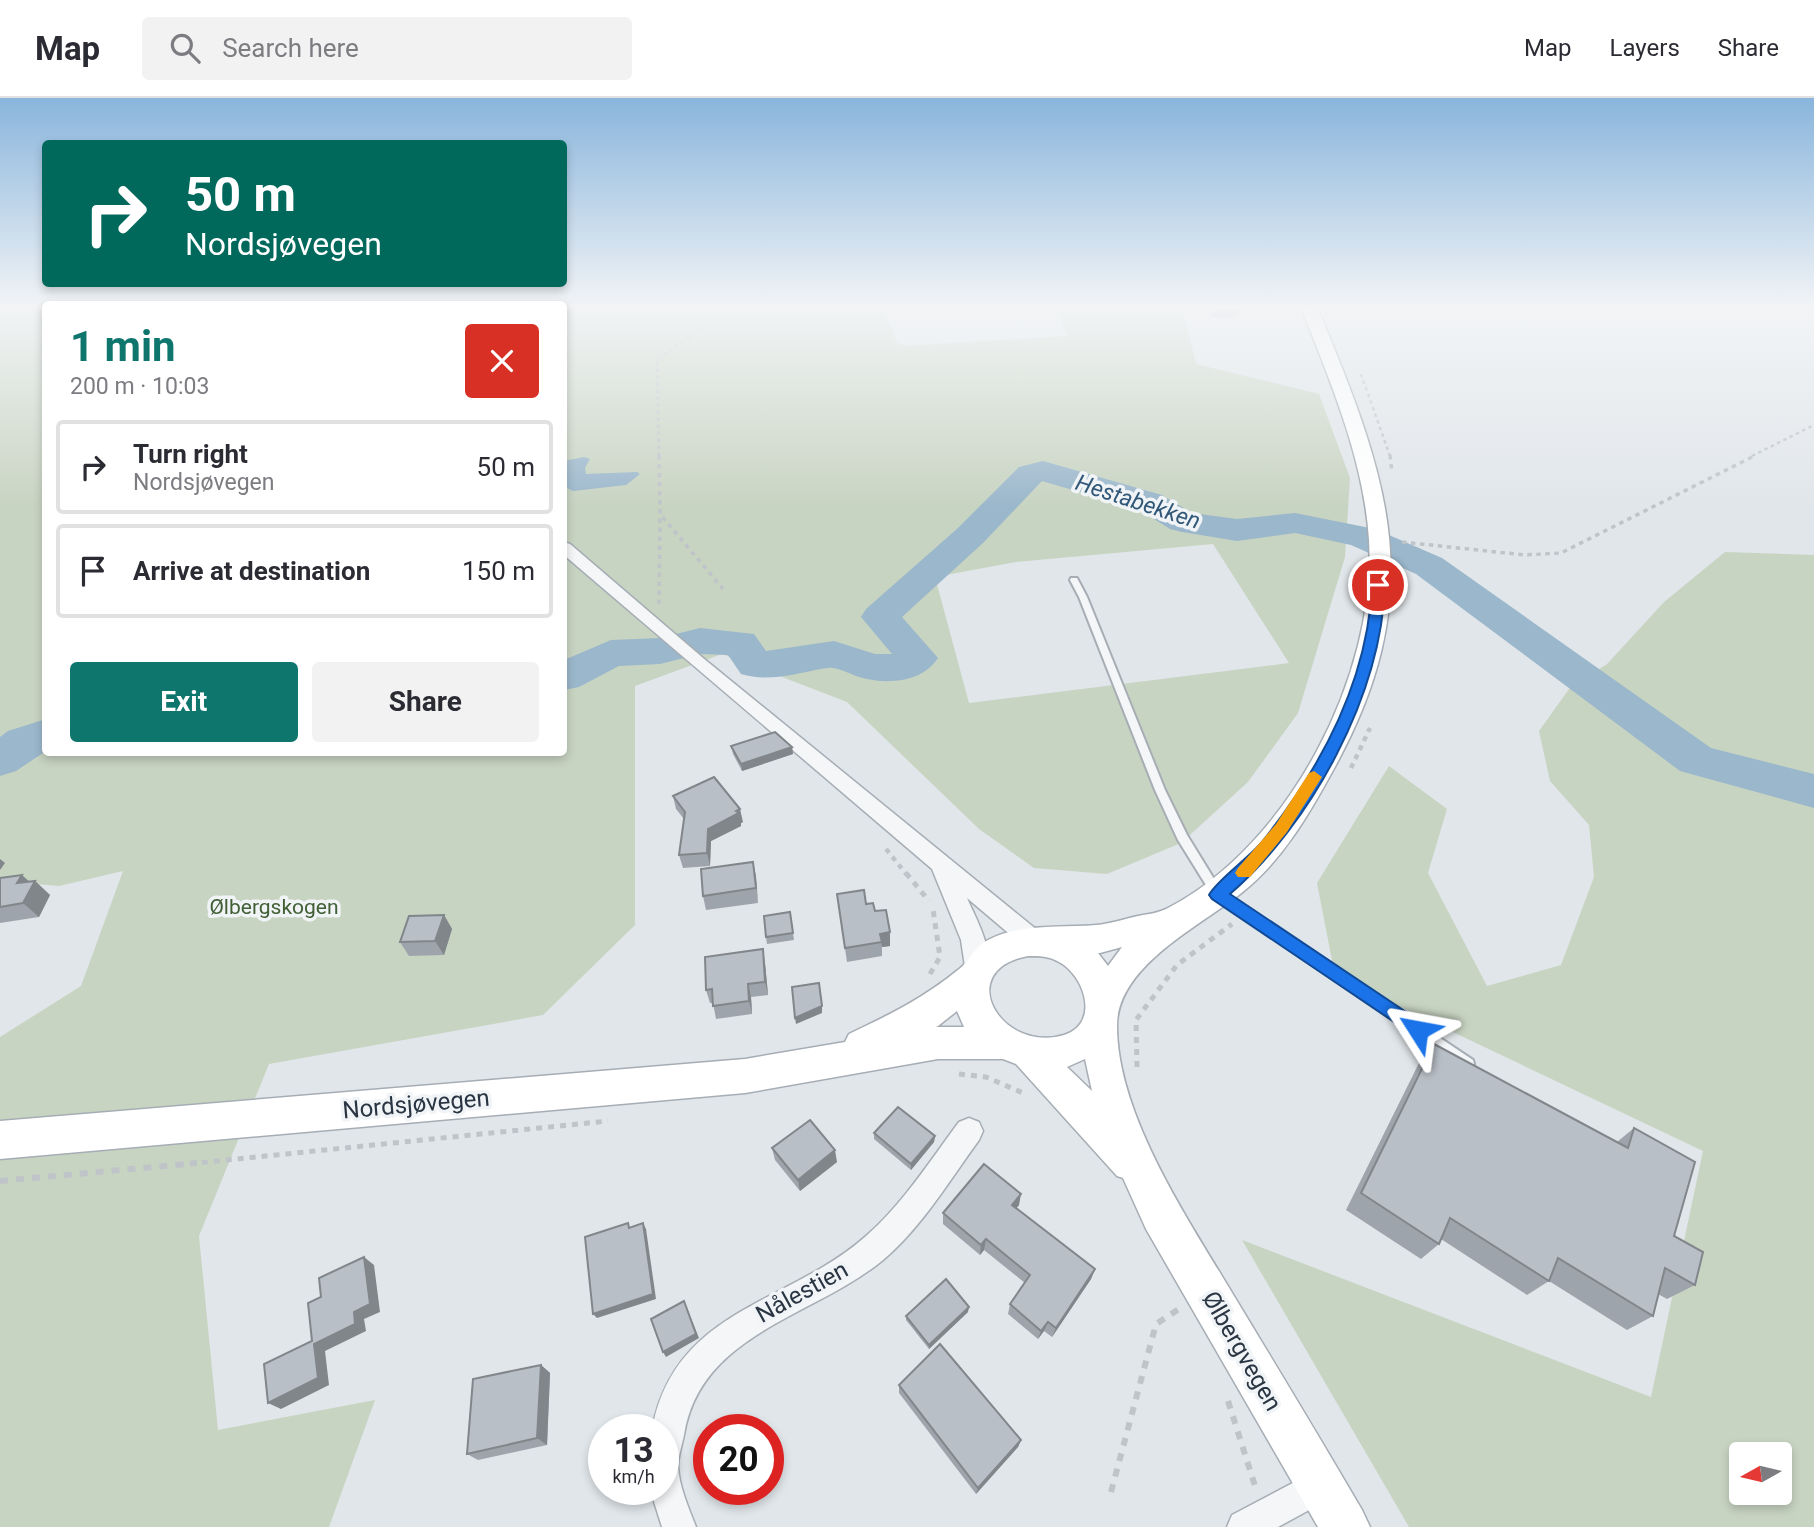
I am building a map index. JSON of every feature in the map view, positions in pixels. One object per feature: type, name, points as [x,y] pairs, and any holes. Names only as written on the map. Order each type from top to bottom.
[{"type":"main road","points":[[1174,921],[1100,939],[1037,941],[1010,945],[990,956],[976,975],[972,1001],[982,1024],[1016,1049],[1058,1054],[1083,1044],[1102,1014],[1119,972],[1174,921],[1218,895],[1253,864],[1282,828],[1340,737],[1367,657],[1377,608],[1380,541],[1362,450],[1334,374]]},
{"type":"main road","points":[[1037,941],[1063,948],[1084,961],[1098,981],[1102,1014]]},
{"type":"main road","name":"Nordsjøvegen","points":[[830,1060],[926,1015],[976,975]]},
{"type":"main road","name":"Ølbergvegen","points":[[1102,1014],[1109,1084],[1140,1173]]},
{"type":"main road","name":"Nordsjøvegen","points":[[0,1140],[745,1076],[938,1043],[1016,1049]]},
{"type":"main road","name":"Ølbergvegen","points":[[1016,1049],[1075,1098],[1140,1173],[1345,1527]]},
{"type":"street","points":[[567,550],[656,627],[938,859],[1010,925],[1037,941]]},
{"type":"street","points":[[938,859],[973,940],[976,975]]},
{"type":"street","name":"Nålestien","points":[[671,1414],[699,1360],[728,1333],[842,1271],[876,1247],[969,1131]]},
{"type":"street","points":[[1256,1521],[1321,1485]]},
{"type":"street","points":[[669,1505],[680,1527]]},
{"type":"lane","points":[[1074,580],[1160,790],[1182,837],[1218,895],[1482,1073]]},
{"type":"path","points":[[656,627],[659,611],[660,514],[657,374]]},
{"type":"path","points":[[1360,374],[1390,452],[1393,478]]},
{"type":"path","points":[[1400,542],[1525,555],[1561,553],[1814,425]]},
{"type":"path","points":[[660,514],[723,589]]},
{"type":"path","points":[[1398,529],[1400,556]]},
{"type":"path","points":[[1345,776],[1366,743],[1373,717]]},
{"type":"path","points":[[883,845],[932,905],[940,957],[926,981]]},
{"type":"path","points":[[1137,1076],[1136,1020],[1177,965],[1245,914]]},
{"type":"path","points":[[949,1073],[986,1077],[1023,1093],[1032,1101]]},
{"type":"path","points":[[0,1181],[333,1151],[624,1119]]},
{"type":"path","points":[[1173,1297],[1186,1320]]},
{"type":"path","points":[[1111,1492],[1156,1324],[1180,1308]]},
{"type":"path","points":[[1225,1390],[1253,1484],[1256,1521]]},
{"type":"green space","name":"Ølbergskogen","points":[[0,374],[42,374],[42,756],[567,756],[567,374],[1236,374],[1319,394],[1350,478],[1345,557],[1298,713],[1248,782],[1181,843],[1107,874],[1034,868],[979,829],[847,702],[722,654],[635,686],[635,925],[543,1015],[269,1064],[199,1236],[218,1430],[375,1400],[329,1527],[0,1527],[0,1037],[81,986],[123,871],[59,886],[0,881]],"holes":[[[1213,544],[1289,663],[969,703],[935,577],[1016,562]]]},
{"type":"green space","points":[[1725,552],[1814,555],[1814,1527],[1409,1527],[1242,1240],[1651,1397],[1703,1151],[1335,976],[1317,883],[1389,766],[1447,809],[1428,873],[1487,986],[1561,965],[1594,877],[1589,825],[1550,781],[1539,731],[1569,689],[1607,664],[1664,602]]},
{"type":"water","points":[[584,457],[590,459],[585,468],[586,474],[640,474],[626,485],[573,491],[567,488],[567,460]]},
{"type":"building","points":[[775,732],[792,747],[741,764],[731,746]]},
{"type":"building","points":[[714,777],[740,809],[736,811],[739,813],[708,829],[707,853],[679,855],[685,812],[673,796]]},
{"type":"building","points":[[753,862],[756,888],[703,896],[701,869]]},
{"type":"building","points":[[22,875],[17,883],[35,881],[23,903],[0,907],[0,878]]},
{"type":"building","points":[[864,890],[866,904],[873,903],[875,911],[886,910],[890,932],[880,934],[882,942],[845,948],[837,894]]},
{"type":"building","points":[[790,912],[793,933],[766,937],[764,916]]},
{"type":"building","points":[[444,915],[435,941],[400,942],[409,916]]},
{"type":"building","points":[[763,949],[765,982],[748,984],[749,1001],[713,1006],[712,989],[706,990],[705,957]]},
{"type":"building","points":[[819,983],[822,1006],[795,1018],[792,987]]},
{"type":"building","points":[[1434,1044],[1628,1148],[1634,1128],[1695,1162],[1674,1236],[1703,1252],[1695,1285],[1665,1268],[1653,1316],[1558,1258],[1549,1281],[1450,1218],[1439,1244],[1361,1193]]},
{"type":"building","points":[[898,1107],[935,1136],[911,1164],[874,1133]]},
{"type":"building","points":[[810,1120],[835,1150],[798,1180],[772,1148]]},
{"type":"building","points":[[984,1164],[1021,1194],[1012,1205],[1095,1269],[1056,1328],[1048,1322],[1041,1331],[1010,1304],[1030,1275],[986,1239],[981,1245],[943,1213]]},
{"type":"building","points":[[628,1223],[629,1228],[643,1223],[653,1294],[593,1314],[585,1237]]},
{"type":"building","points":[[364,1257],[370,1304],[354,1312],[355,1324],[314,1344],[318,1378],[268,1403],[264,1364],[312,1341],[308,1303],[321,1297],[319,1278]]},
{"type":"building","points":[[946,1279],[969,1307],[929,1345],[906,1316]]},
{"type":"building","points":[[684,1301],[696,1334],[663,1352],[651,1319]]},
{"type":"building","points":[[940,1344],[1021,1440],[978,1488],[899,1385]]},
{"type":"building","points":[[541,1365],[537,1438],[467,1454],[473,1379]]},
{"type":"waterway","name":"Hestabekken","points":[[567,675],[611,653],[660,651],[700,641],[740,643],[755,665],[780,664],[834,654],[872,667],[902,667],[918,658],[880,617],[970,536],[1031,474],[1043,471],[1150,502],[1182,522],[1237,530],[1295,523],[1362,537],[1429,566],[1696,760],[1814,791]]},
{"type":"waterway","name":"Hestabekken","points":[[0,760],[24,742],[42,735]]},
{"type":"slow traffic","points":[[1244,873],[1282,828],[1314,777]]},
{"type":"route","points":[[1378,585],[1377,608],[1367,657],[1340,737],[1282,828],[1253,864],[1218,895],[1418,1030]]}]
